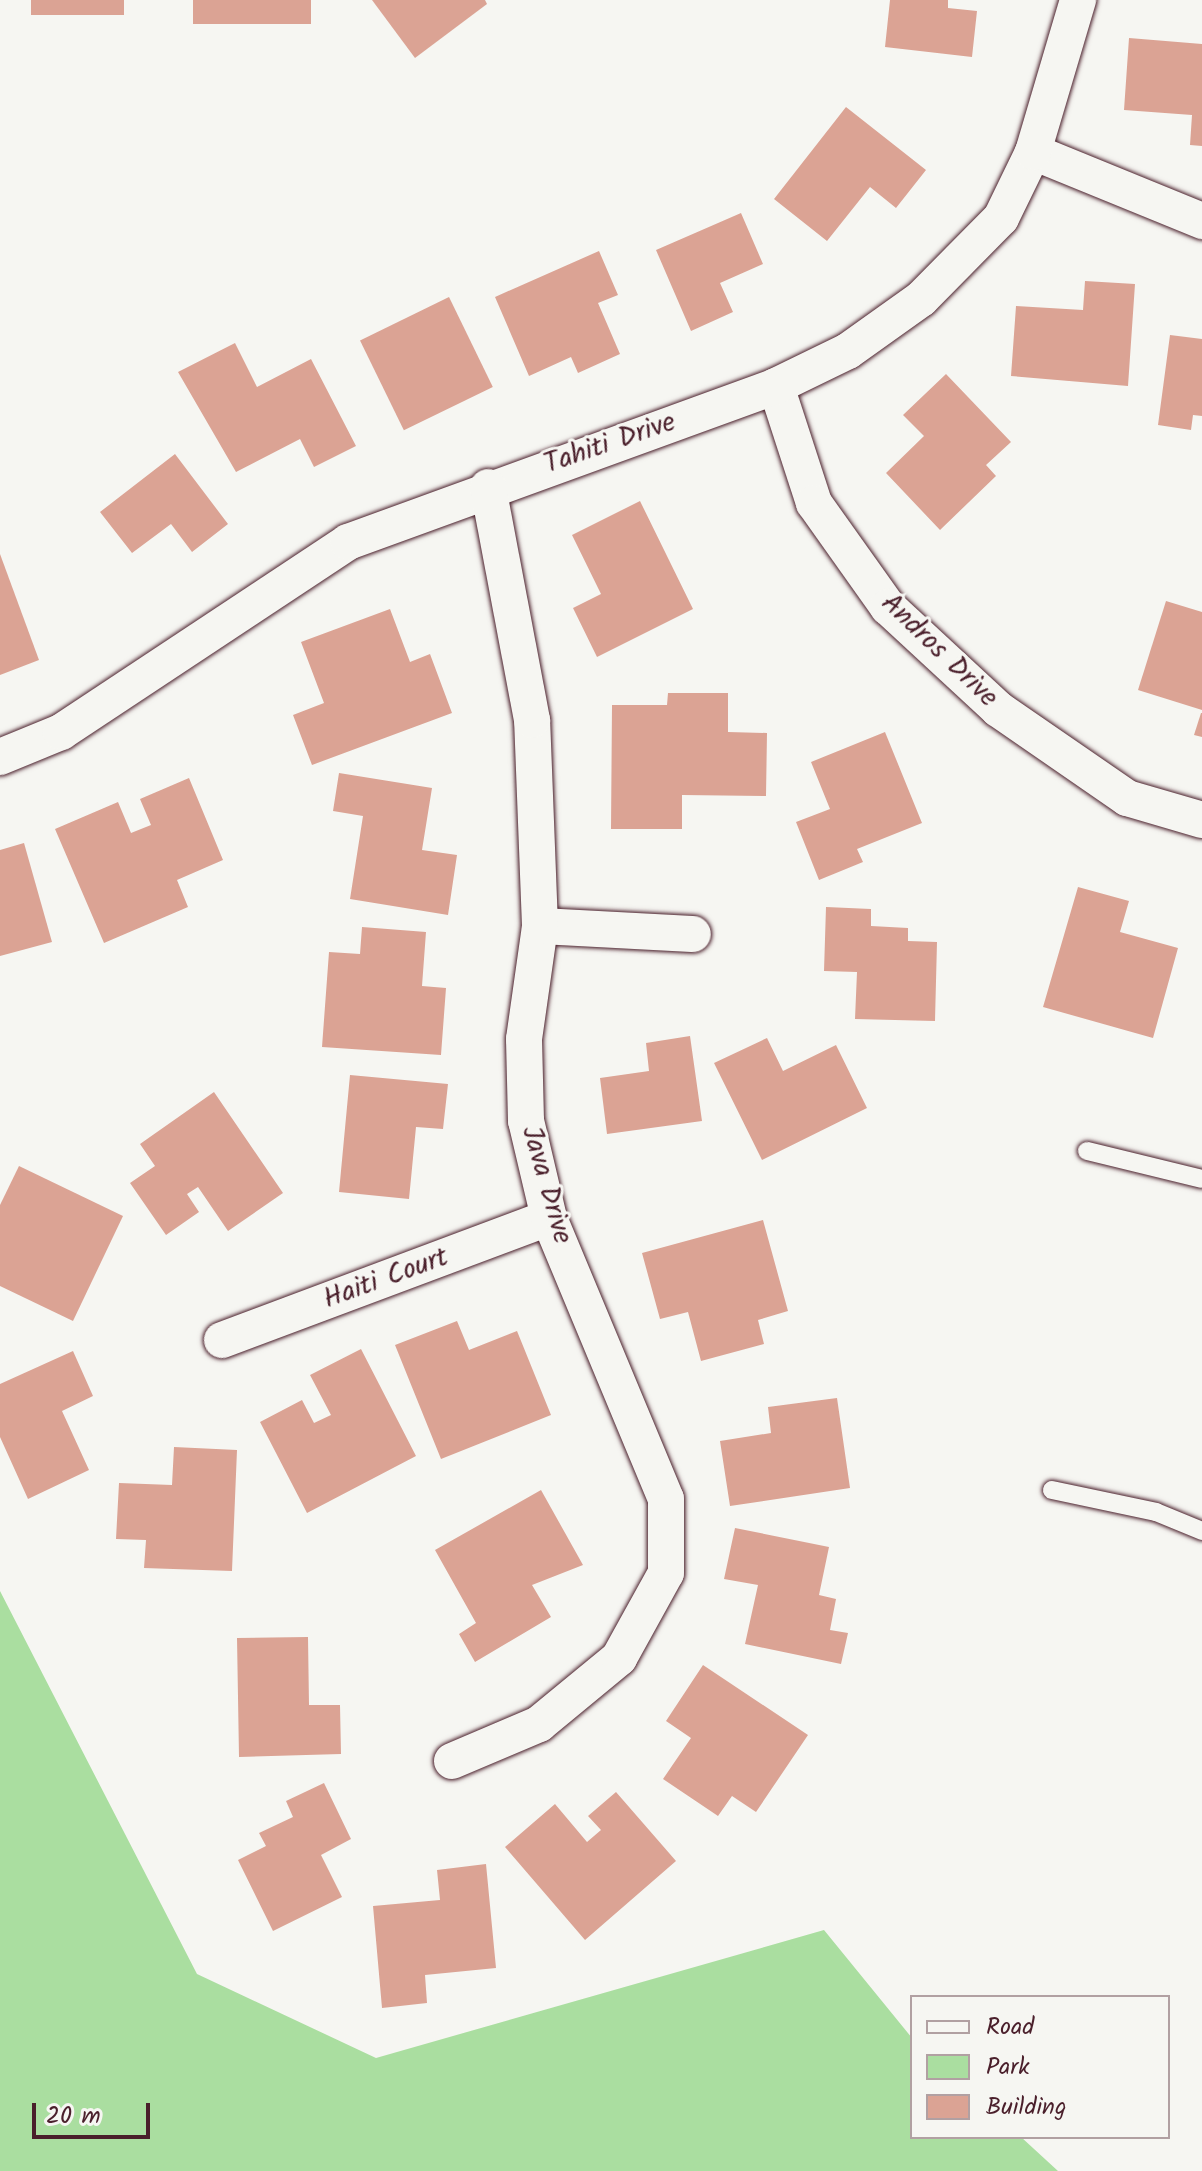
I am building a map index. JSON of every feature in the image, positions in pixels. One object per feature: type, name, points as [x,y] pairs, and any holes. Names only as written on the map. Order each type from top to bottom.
[{"type":"street","name":"Tahiti Drive","points":[[0,757],[61,732],[348,542],[488,487],[776,386],[848,351],[921,299],[1001,218],[1033,152],[1078,0]]},
{"type":"street","points":[[1033,152],[1202,221]]},
{"type":"street","name":"Andros Drive","points":[[776,386],[814,503],[888,607],[998,709],[1127,798],[1202,820]]},
{"type":"street","name":"Java Drive","points":[[452,1761],[539,1724],[619,1658],[666,1573],[666,1499],[549,1218],[526,1121],[524,1039],[540,926],[532,720],[488,487]]},
{"type":"street","points":[[540,926],[693,934]]},
{"type":"street","name":"Haiti Court","points":[[222,1340],[549,1218]]},
{"type":"lane","points":[[1087,1151],[1202,1179]]},
{"type":"lane","points":[[1052,1490],[1156,1512],[1202,1531]]},
{"type":"green space","points":[[0,1591],[197,1974],[376,2058],[824,1930],[910,2036],[910,2139],[1023,2139],[1058,2171],[0,2171]]},
{"type":"building","points":[[31,0],[124,0],[124,15],[31,15]]},
{"type":"building","points":[[193,0],[311,0],[311,24],[193,24]]},
{"type":"building","points":[[372,0],[485,0],[487,4],[415,58]]},
{"type":"building","points":[[890,0],[948,0],[948,8],[977,11],[972,57],[885,47]]},
{"type":"building","points":[[1129,38],[1202,44],[1202,146],[1190,145],[1192,115],[1124,110]]},
{"type":"building","points":[[846,107],[926,170],[896,208],[870,187],[827,241],[774,199]]},
{"type":"building","points":[[741,213],[763,264],[720,283],[733,312],[691,331],[656,250]]},
{"type":"building","points":[[599,251],[618,295],[598,303],[620,354],[578,373],[571,357],[529,376],[495,297]]},
{"type":"building","points":[[1085,281],[1135,284],[1128,386],[1011,376],[1016,306],[1083,310]]},
{"type":"building","points":[[449,297],[493,387],[404,430],[360,340]]},
{"type":"building","points":[[1170,335],[1202,339],[1202,416],[1193,415],[1191,430],[1158,425]]},
{"type":"building","points":[[235,343],[257,387],[311,359],[356,446],[314,467],[300,439],[236,472],[178,372]]},
{"type":"building","points":[[946,374],[1011,442],[986,465],[996,476],[940,530],[886,473],[924,436],[903,415]]},
{"type":"building","points":[[175,454],[228,524],[192,552],[171,524],[132,553],[100,512]]},
{"type":"building","points":[[640,501],[693,609],[597,657],[573,608],[601,594],[572,535]]},
{"type":"building","points":[[0,554],[39,660],[0,675]]},
{"type":"building","points":[[1166,601],[1202,612],[1202,710],[1138,690]]},
{"type":"building","points":[[390,609],[410,662],[430,654],[452,713],[312,765],[293,715],[324,703],[301,642]]},
{"type":"building","points":[[668,693],[728,693],[728,732],[767,733],[766,796],[682,795],[682,829],[611,829],[612,705],[667,705]]},
{"type":"building","points":[[1202,713],[1202,737],[1194,735]]},
{"type":"building","points":[[885,732],[922,823],[857,849],[863,862],[819,880],[796,822],[830,809],[811,762]]},
{"type":"building","points":[[339,773],[432,788],[422,850],[457,855],[448,915],[350,899],[363,816],[333,811]]},
{"type":"building","points":[[189,778],[223,860],[177,880],[188,907],[104,943],[55,829],[118,802],[131,833],[151,825],[140,799]]},
{"type":"building","points":[[24,843],[52,942],[0,956],[0,850]]},
{"type":"building","points":[[1078,887],[1129,901],[1120,932],[1178,948],[1153,1038],[1043,1007]]},
{"type":"building","points":[[826,907],[871,909],[871,926],[908,928],[908,941],[937,942],[935,1021],[855,1019],[857,972],[824,971]]},
{"type":"building","points":[[362,927],[426,932],[422,986],[446,988],[441,1055],[322,1047],[329,952],[360,954]]},
{"type":"building","points":[[690,1036],[702,1121],[607,1134],[600,1078],[649,1071],[646,1043]]},
{"type":"building","points":[[767,1038],[783,1071],[836,1045],[867,1108],[762,1160],[714,1063]]},
{"type":"building","points":[[350,1075],[448,1084],[443,1129],[416,1127],[409,1199],[339,1192]]},
{"type":"building","points":[[214,1092],[283,1193],[228,1231],[198,1187],[187,1194],[199,1212],[166,1235],[130,1183],[155,1166],[140,1144]]},
{"type":"building","points":[[19,1166],[123,1216],[73,1321],[0,1286],[0,1205]]},
{"type":"building","points":[[763,1220],[788,1311],[758,1320],[764,1344],[701,1361],[688,1312],[660,1319],[642,1253]]},
{"type":"building","points":[[457,1321],[469,1350],[517,1331],[551,1415],[441,1459],[395,1345]]},
{"type":"building","points":[[361,1349],[416,1456],[307,1513],[260,1422],[302,1400],[314,1423],[331,1415],[310,1375]]},
{"type":"building","points":[[73,1351],[93,1396],[62,1411],[89,1470],[28,1499],[0,1437],[0,1384]]},
{"type":"building","points":[[837,1398],[850,1488],[730,1506],[720,1441],[771,1433],[768,1407]]},
{"type":"building","points":[[174,1447],[237,1450],[232,1571],[144,1568],[146,1540],[116,1539],[119,1483],[172,1485]]},
{"type":"building","points":[[541,1490],[583,1565],[532,1585],[551,1617],[475,1662],[459,1634],[476,1623],[435,1550]]},
{"type":"building","points":[[735,1528],[829,1547],[819,1595],[836,1599],[830,1630],[848,1633],[841,1664],[745,1644],[758,1585],[724,1579]]},
{"type":"building","points":[[308,1637],[309,1705],[340,1705],[341,1754],[239,1757],[237,1638]]},
{"type":"building","points":[[703,1665],[808,1735],[756,1812],[732,1796],[718,1816],[663,1779],[691,1738],[666,1721]]},
{"type":"building","points":[[324,1783],[351,1839],[321,1855],[342,1897],[273,1931],[238,1860],[266,1846],[259,1833],[293,1817],[286,1801]]},
{"type":"building","points":[[616,1792],[676,1861],[585,1940],[505,1847],[555,1804],[587,1842],[601,1830],[588,1816]]},
{"type":"building","points":[[486,1864],[496,1968],[425,1975],[427,2003],[382,2008],[373,1906],[440,1900],[437,1870]]}]
